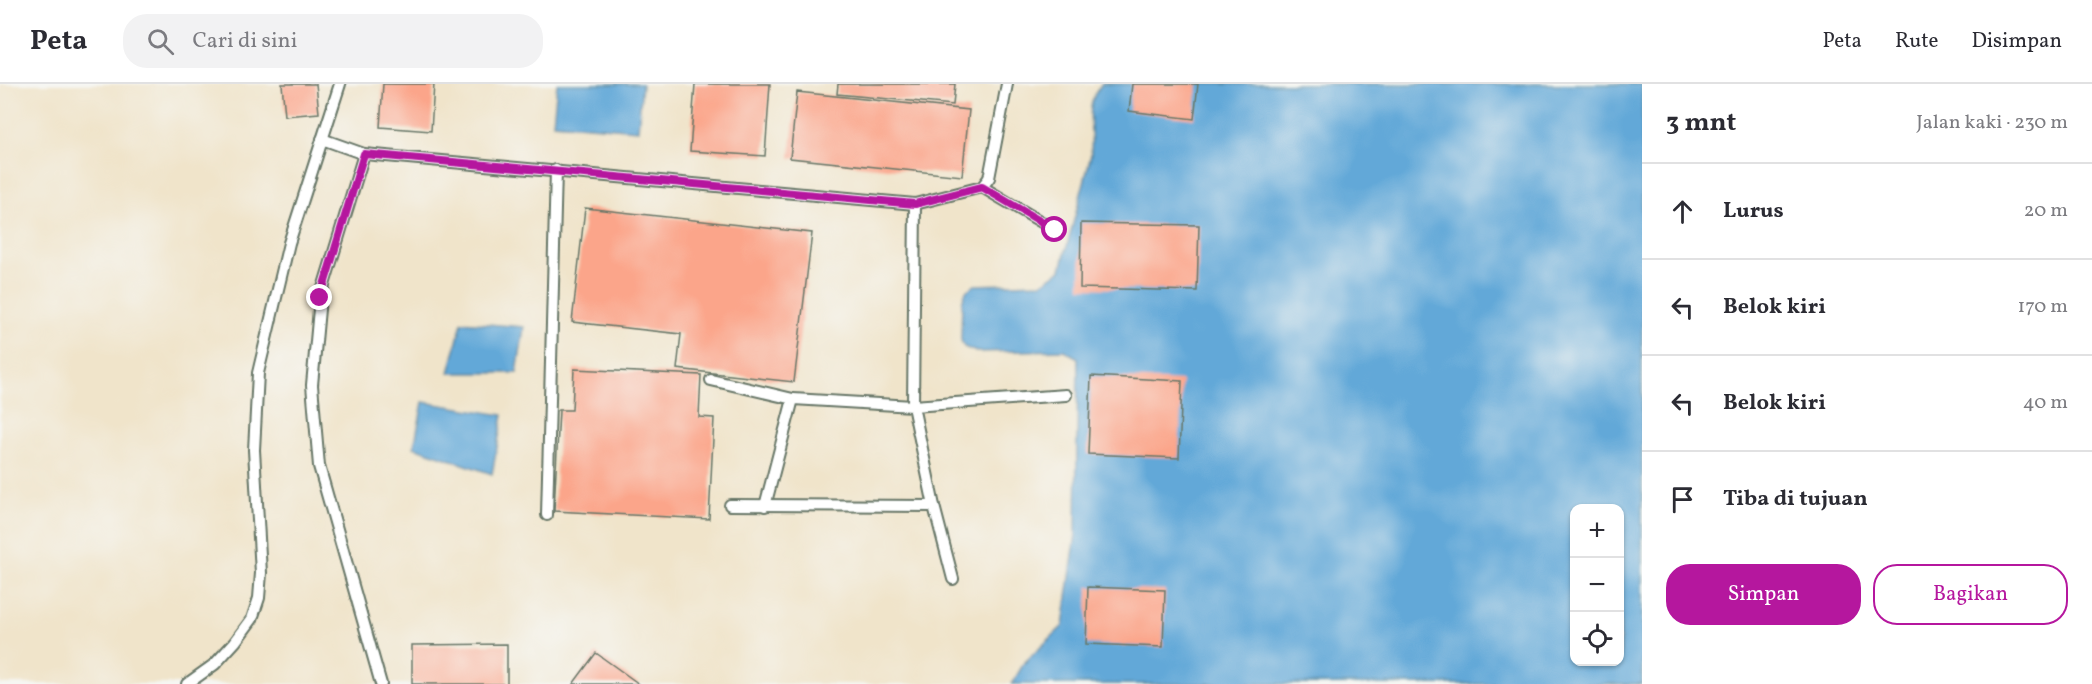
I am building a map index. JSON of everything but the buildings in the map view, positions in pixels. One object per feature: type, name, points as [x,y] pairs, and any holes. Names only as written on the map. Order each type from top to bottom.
[{"type":"lane","points":[[187,684],[215,664],[235,642],[252,619],[259,598],[261,573],[254,450],[258,373],[289,243],[340,84]]},
{"type":"lane","points":[[322,138],[364,154],[915,204],[982,187],[989,178],[1007,84]]},
{"type":"lane","points":[[364,154],[320,298],[312,385],[319,466],[381,684]]},
{"type":"lane","points":[[547,515],[556,170]]},
{"type":"lane","points":[[982,187],[1055,230]]},
{"type":"lane","points":[[915,204],[913,406],[934,506],[953,579]]},
{"type":"lane","points":[[711,381],[794,399],[913,406],[1066,395]]},
{"type":"lane","points":[[765,506],[794,399]]},
{"type":"lane","points":[[730,505],[934,506]]},
{"type":"water","points":[[557,84],[642,84],[638,130],[553,123]]},
{"type":"water","points":[[1102,84],[1642,84],[1642,684],[1012,684],[1024,663],[1063,626],[1076,534],[1078,358],[1064,350],[976,352],[964,347],[961,340],[962,302],[966,291],[975,285],[1042,283],[1061,270],[1090,159],[1092,102]]},
{"type":"water","points":[[462,322],[524,327],[517,373],[449,373]]},
{"type":"water","points":[[423,402],[503,415],[492,474],[414,447]]},
{"type":"route","points":[[320,298],[364,154],[915,204],[982,187],[1055,230]]}]
